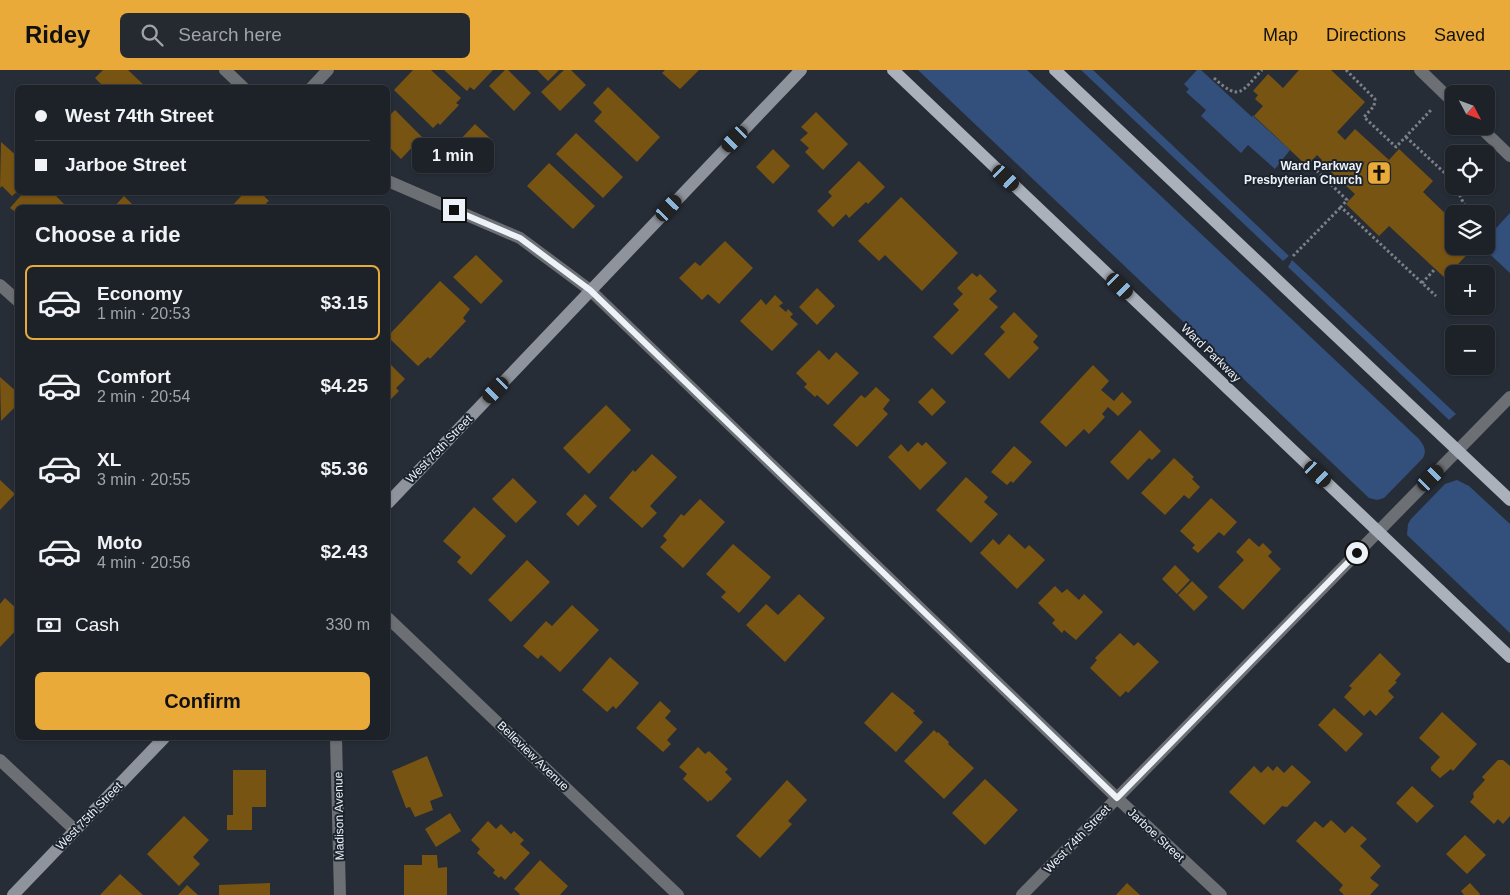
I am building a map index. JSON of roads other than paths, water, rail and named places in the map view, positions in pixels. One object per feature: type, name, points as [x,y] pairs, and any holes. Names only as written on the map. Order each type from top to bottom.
[{"type":"main road","name":"West 75th Street","points":[[390,501],[801,70]]},
{"type":"main road","name":"Ward Parkway","points":[[893,70],[1510,657]]},
{"type":"main road","points":[[1054,70],[1510,500]]},
{"type":"main road","name":"West 75th Street","points":[[13,895],[162,740]]},
{"type":"street","points":[[225,70],[241,85]]},
{"type":"street","points":[[314,85],[328,70]]},
{"type":"street","points":[[1420,70],[1445,94]]},
{"type":"street","points":[[1488,135],[1510,156]]},
{"type":"street","name":"Jarboe Street","points":[[390,182],[520,238],[590,290],[1220,895]]},
{"type":"street","points":[[0,285],[15,298]]},
{"type":"street","name":"West 74th Street","points":[[1022,895],[1510,397]]},
{"type":"street","name":"Belleview Avenue","points":[[390,622],[678,895]]},
{"type":"street","name":"Madison Avenue","points":[[336,740],[340,895]]},
{"type":"street","points":[[0,760],[75,830]]},
{"type":"place","name":"Ward Parkway Presbyterian Church","points":[[1379,173]]}]
